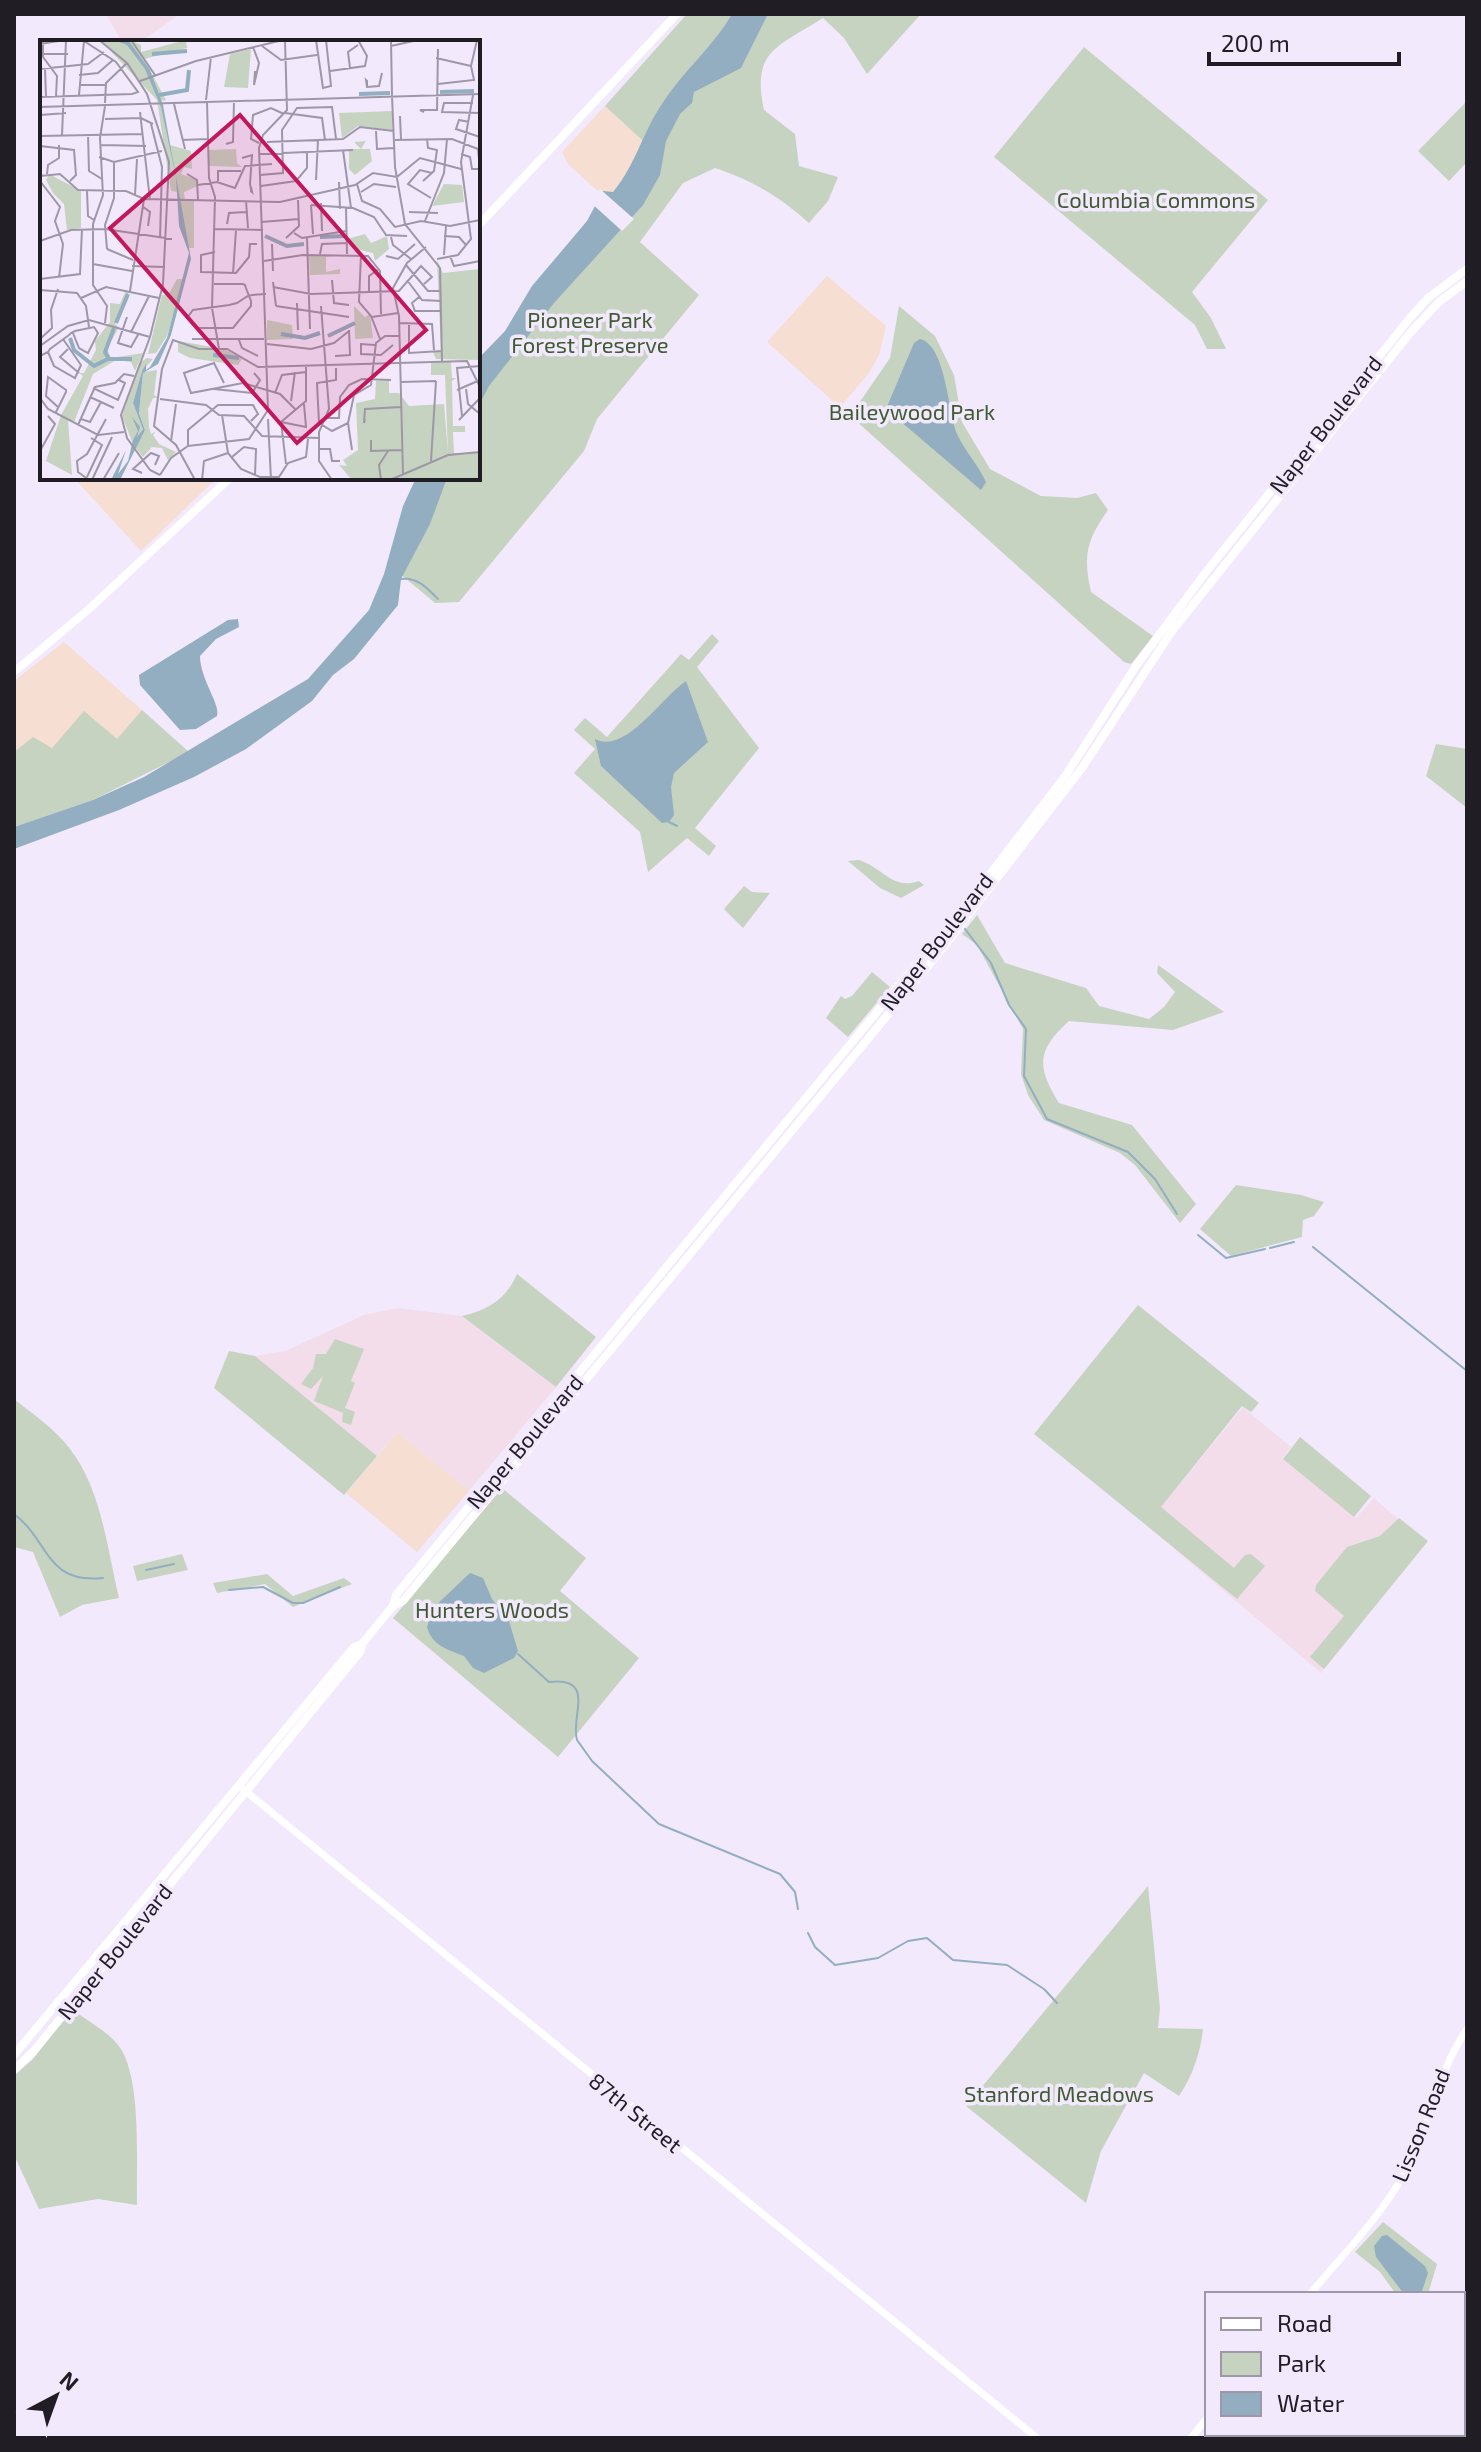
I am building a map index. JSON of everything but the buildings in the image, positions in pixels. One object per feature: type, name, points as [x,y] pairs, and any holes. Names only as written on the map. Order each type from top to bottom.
[{"type":"main road","points":[[480,224],[677,14]]},
{"type":"main road","name":"Naper Boulevard","points":[[14,2055],[360,1652],[362,1644],[393,1606],[406,1583],[984,882],[1066,775],[1164,625],[1382,352],[1428,298],[1467,269]]},
{"type":"main road","name":"Naper Boulevard","points":[[393,1606],[403,1601],[915,983],[1082,768],[1154,656],[1213,578],[1410,333],[1439,302],[1467,281]]},
{"type":"main road","points":[[14,672],[89,609],[228,480]]},
{"type":"main road","name":"Naper Boulevard","points":[[14,2070],[33,2052],[241,1788]]},
{"type":"street","name":"87th Street","points":[[241,1788],[1037,2438]]},
{"type":"street","name":"Lisson Road","points":[[1312,2292],[1398,2184],[1417,2144],[1439,2077],[1467,2029]]},
{"type":"street","points":[[1191,2438],[1205,2420]]},
{"type":"shaded area","points":[[106,14],[180,14],[146,38],[121,40]]},
{"type":"shaded area","points":[[605,106],[642,140],[633,166],[619,185],[613,192],[601,194],[568,164],[562,152]]},
{"type":"shaded area","points":[[827,276],[886,326],[879,355],[869,373],[842,405],[834,402],[767,342]]},
{"type":"shaded area","points":[[76,480],[215,480],[141,551]]},
{"type":"shaded area","points":[[64,642],[142,710],[118,739],[49,748],[33,737],[14,752],[14,681]]},
{"type":"shaded area","points":[[397,1308],[462,1316],[556,1387],[469,1491],[398,1432],[377,1456],[255,1356],[285,1351],[364,1315]]},
{"type":"shaded area","points":[[1243,1407],[1291,1447],[1282,1458],[1356,1518],[1374,1498],[1425,1543],[1321,1673],[1146,1525]]},
{"type":"shaded area","points":[[398,1432],[469,1491],[417,1552],[346,1493]]},
{"type":"green space","name":"Pioneer Park Forest Preserve","points":[[687,14],[921,14],[867,74],[844,38],[823,18],[772,52],[761,74],[764,110],[795,134],[799,166],[838,177],[828,201],[809,223],[765,190],[715,168],[683,183],[640,242],[699,295],[597,419],[584,451],[459,602],[435,603],[398,572],[430,480],[480,480],[480,375],[650,169],[642,140],[605,106]]},
{"type":"green space","name":"Columbia Commons","points":[[1084,47],[1268,200],[1192,292],[1211,318],[1226,349],[1207,349],[1195,325],[994,157]]},
{"type":"green space","points":[[1467,101],[1467,162],[1449,181],[1418,151]]},
{"type":"green space","name":"Baileywood Park","points":[[899,306],[935,336],[954,375],[962,422],[990,469],[1041,496],[1077,498],[1096,493],[1108,510],[1088,549],[1089,579],[1091,592],[1153,636],[1131,664],[1124,662],[854,419],[855,409],[890,358]]},
{"type":"green space","points":[[712,634],[719,641],[697,667],[759,748],[695,828],[716,846],[709,856],[687,838],[648,872],[640,832],[574,773],[595,749],[574,730],[585,718],[607,737],[681,654],[689,660]]},
{"type":"green space","points":[[142,710],[189,752],[93,800],[14,827],[14,752],[33,737],[52,748],[84,711],[117,739]]},
{"type":"green space","points":[[1436,744],[1467,749],[1467,808],[1426,776]]},
{"type":"green space","points":[[858,860],[901,883],[919,881],[924,885],[901,898],[880,888],[848,861]]},
{"type":"green space","points":[[744,886],[752,892],[770,893],[743,928],[724,909]]},
{"type":"green space","points":[[977,915],[1005,963],[1086,988],[1099,1006],[1149,1019],[1164,1007],[1175,992],[1157,973],[1158,965],[1224,1012],[1173,1030],[1069,1021],[1051,1041],[1043,1059],[1046,1079],[1059,1103],[1132,1125],[1196,1204],[1180,1223],[1135,1165],[1120,1153],[1044,1120],[1028,1095],[1021,1074],[1023,1029],[977,945],[962,934]]},
{"type":"green space","points":[[872,972],[890,987],[848,1037],[826,1018],[841,996],[845,999],[852,996]]},
{"type":"green space","points":[[1236,1185],[1301,1195],[1324,1202],[1314,1216],[1303,1220],[1302,1237],[1231,1256],[1200,1229]]},
{"type":"green space","points":[[517,1274],[596,1337],[556,1387],[462,1316],[496,1302]]},
{"type":"green space","points":[[1138,1305],[1259,1403],[1251,1412],[1242,1406],[1161,1507],[1234,1568],[1245,1555],[1251,1554],[1265,1566],[1237,1599],[1034,1434]]},
{"type":"green space","points":[[335,1339],[364,1349],[351,1381],[355,1383],[345,1408],[355,1412],[351,1425],[342,1422],[343,1413],[314,1401],[323,1376],[311,1389],[301,1384],[313,1368],[316,1354],[326,1354]]},
{"type":"green space","points":[[229,1351],[255,1356],[377,1456],[344,1495],[214,1388]]},
{"type":"green space","points":[[14,1399],[58,1435],[81,1465],[102,1520],[119,1598],[82,1605],[60,1617],[33,1552],[14,1547]]},
{"type":"green space","points":[[1300,1437],[1371,1496],[1354,1517],[1283,1459]]},
{"type":"green space","name":"Hunters Woods","points":[[502,1488],[586,1558],[560,1591],[639,1658],[558,1757],[393,1618]]},
{"type":"green space","points":[[1399,1518],[1428,1541],[1324,1669],[1310,1657],[1344,1616],[1315,1591],[1316,1585],[1347,1547],[1380,1536]]},
{"type":"green space","points":[[182,1554],[188,1570],[137,1581],[133,1566]]},
{"type":"green space","points":[[267,1574],[293,1596],[344,1578],[352,1584],[293,1607],[265,1584],[217,1593],[213,1583]]},
{"type":"green space","name":"Stanford Meadows","points":[[1148,1886],[1160,2008],[1158,2028],[1203,2029],[1200,2047],[1192,2072],[1179,2096],[1144,2073],[1101,2151],[1086,2203],[966,2106]]},
{"type":"green space","points":[[72,2009],[112,2038],[128,2064],[135,2103],[137,2205],[98,2199],[39,2209],[14,2155],[14,2076],[33,2059]]},
{"type":"green space","points":[[1383,2222],[1437,2264],[1429,2292],[1395,2292],[1380,2272],[1355,2252]]},
{"type":"water","points":[[732,14],[768,14],[741,68],[694,92],[692,103],[680,114],[666,141],[660,175],[643,205],[554,303],[489,386],[480,403],[480,357],[505,331],[532,286],[587,221],[603,191],[613,192],[621,182],[664,101]]},
{"type":"water","points":[[920,339],[929,344],[941,366],[957,434],[986,482],[981,490],[886,409],[914,343]]},
{"type":"water","points":[[415,480],[446,480],[430,524],[401,579],[398,605],[354,659],[333,675],[312,701],[246,749],[194,777],[119,810],[14,849],[14,827],[93,800],[144,777],[308,679],[369,610],[384,574],[403,506]]},
{"type":"water","points":[[238,619],[239,627],[216,639],[200,656],[217,716],[196,729],[180,730],[140,685],[139,675],[228,620]]},
{"type":"water","points":[[686,681],[708,742],[674,773],[671,787],[674,815],[669,822],[662,823],[601,766],[595,739],[607,742],[631,732]]},
{"type":"water","points":[[470,1573],[483,1578],[492,1599],[509,1621],[518,1651],[514,1658],[484,1673],[473,1668],[464,1656],[437,1643],[427,1627],[433,1608]]},
{"type":"water","points":[[1387,2235],[1425,2266],[1428,2273],[1422,2292],[1402,2292],[1376,2257],[1374,2246],[1382,2236]]},
{"type":"pier","points":[[600,189],[634,219],[622,231],[590,202]]},
{"type":"waterway","points":[[401,579],[417,581],[438,599]]},
{"type":"waterway","points":[[669,822],[677,826]]},
{"type":"waterway","points":[[965,929],[991,963],[1009,1005],[1026,1029],[1024,1076],[1047,1119],[1128,1152],[1155,1179],[1177,1214]]},
{"type":"waterway","points":[[1198,1235],[1226,1258],[1265,1249]]},
{"type":"waterway","points":[[1270,1248],[1294,1242]]},
{"type":"waterway","points":[[1313,1247],[1467,1371]]},
{"type":"waterway","points":[[14,1514],[59,1568],[84,1578],[103,1578]]},
{"type":"waterway","points":[[146,1570],[174,1564]]},
{"type":"waterway","points":[[229,1590],[263,1587],[293,1603],[303,1603],[340,1587]]},
{"type":"waterway","points":[[423,1612],[430,1615]]},
{"type":"waterway","points":[[518,1654],[549,1682],[573,1685],[578,1700],[577,1740],[592,1761],[659,1824],[780,1874],[795,1892],[798,1909]]},
{"type":"waterway","points":[[808,1933],[815,1947],[835,1965],[878,1958],[908,1941],[927,1938],[953,1960],[1007,1965],[1044,1989],[1057,2003]]}]
